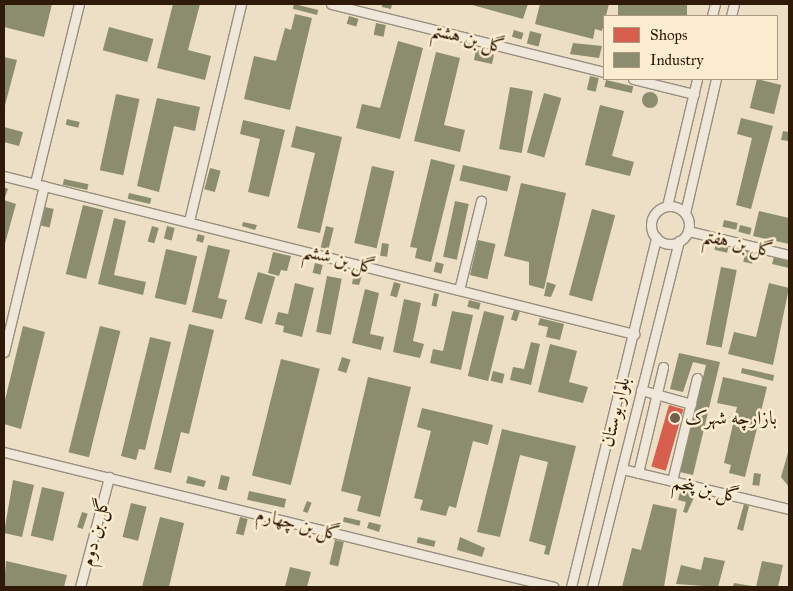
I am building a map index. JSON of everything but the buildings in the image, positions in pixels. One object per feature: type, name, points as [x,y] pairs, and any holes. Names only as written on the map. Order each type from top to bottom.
[{"type":"street","points":[[4,352],[79,4]]},
{"type":"street","points":[[189,221],[240,4]]},
{"type":"street","name":"گل بن هشتم","points":[[332,4],[603,72]]},
{"type":"street","points":[[637,80],[694,94]]},
{"type":"street","points":[[698,80],[667,206],[654,216],[656,237],[667,243],[679,241],[688,231],[685,213],[716,80]]},
{"type":"street","name":"گل بن ششم","points":[[4,176],[634,334]]},
{"type":"street","points":[[459,290],[481,201]]},
{"type":"street","points":[[667,206],[685,213]]},
{"type":"street","name":"گل بن هفتم","points":[[688,231],[789,255]]},
{"type":"street","name":"بلوار بوستان","points":[[571,587],[634,334],[656,237]]},
{"type":"street","name":"بلوار بوستان","points":[[592,587],[679,241]]},
{"type":"street","points":[[638,473],[664,368]]},
{"type":"street","points":[[672,481],[697,378]]},
{"type":"street","points":[[641,390],[691,404]]},
{"type":"street","name":"گل بن چهارم","points":[[4,452],[554,587]]},
{"type":"street","name":"گل بن پنجم","points":[[622,470],[789,509]]},
{"type":"street","name":"گل بن دوم","points":[[80,587],[109,477]]},
{"type":"place","name":"بازارچه شهرک","points":[[675,418]]}]
